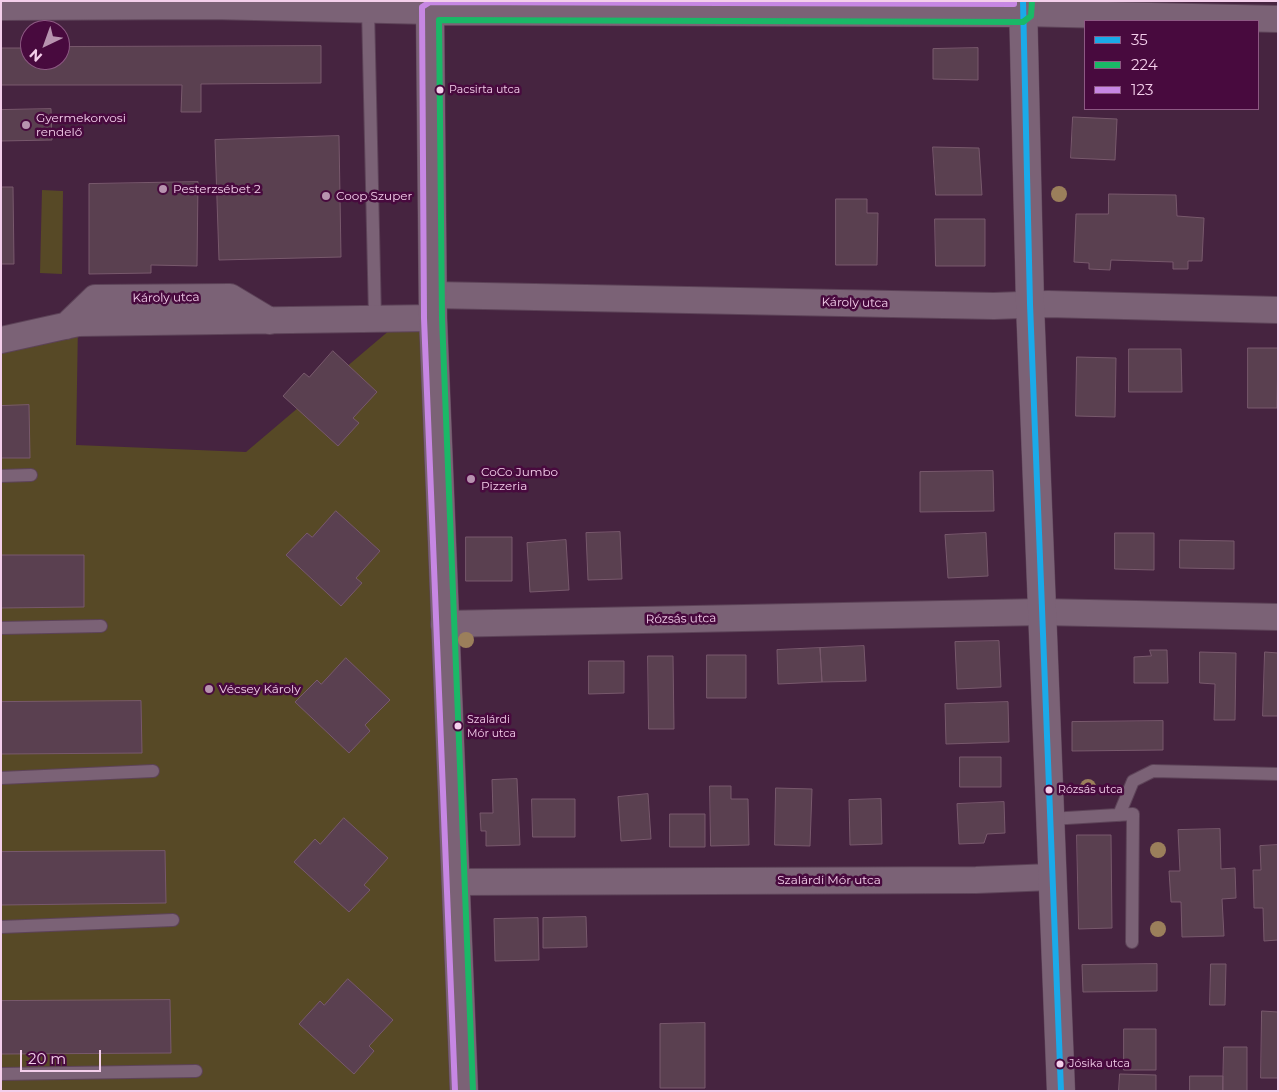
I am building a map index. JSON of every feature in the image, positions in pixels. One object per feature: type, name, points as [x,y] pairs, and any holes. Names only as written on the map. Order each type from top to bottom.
[{"type":"street","points":[[1,7],[246,4],[430,11],[1023,7],[1278,19]]},
{"type":"street","points":[[1023,7],[1030,304],[1061,1091]]},
{"type":"street","points":[[430,11],[433,306],[444,624],[464,1091]]},
{"type":"street","name":"Károly utca","points":[[1,340],[78,323],[375,318],[433,306],[984,306],[1030,304],[1278,310]]},
{"type":"street","name":"Rózsás utca","points":[[444,624],[1042,612],[1278,617]]},
{"type":"street","name":"Szalárdi Mór utca","points":[[456,882],[976,880],[1052,877]]},
{"type":"lane","points":[[368,9],[375,318]]},
{"type":"lane","points":[[1,476],[31,475]]},
{"type":"lane","points":[[1,628],[101,626]]},
{"type":"lane","points":[[1,778],[153,770]]},
{"type":"lane","points":[[1119,815],[1133,780],[1153,771],[1278,774]]},
{"type":"lane","points":[[1050,819],[1133,814],[1132,942]]},
{"type":"lane","points":[[1,927],[172,920]]},
{"type":"lane","points":[[1,1074],[196,1070]]},
{"type":"shaded area","points":[[42,190],[63,191],[62,274],[40,273]]},
{"type":"shaded area","points":[[404,318],[433,318],[459,1091],[1,1091],[1,340],[78,323],[76,445],[246,452]]},
{"type":"building","points":[[321,46],[321,83],[201,84],[201,112],[181,112],[182,85],[1,85],[1,48],[20,48],[20,70],[70,70],[70,47]]},
{"type":"building","points":[[978,48],[978,80],[933,79],[933,49]]},
{"type":"building","name":"Gyermekorvosi rendelő","points":[[51,109],[52,140],[1,141],[1,110]]},
{"type":"building","points":[[1073,117],[1117,119],[1115,160],[1071,158]]},
{"type":"building","points":[[339,136],[341,257],[219,260],[215,140]]},
{"type":"building","points":[[933,147],[979,148],[982,195],[936,195]]},
{"type":"building","points":[[198,182],[197,266],[151,265],[151,273],[89,274],[89,184]]},
{"type":"building","points":[[1,187],[13,187],[14,264],[1,264]]},
{"type":"building","points":[[1109,194],[1176,195],[1177,216],[1204,218],[1202,261],[1188,261],[1188,269],[1173,269],[1173,262],[1111,260],[1110,270],[1089,269],[1089,263],[1074,262],[1076,214],[1108,214]]},
{"type":"building","points":[[836,199],[867,199],[867,213],[878,213],[877,265],[836,265]]},
{"type":"building","points":[[935,219],[985,219],[985,266],[936,266]]},
{"type":"building","points":[[1248,348],[1278,348],[1277,408],[1248,408]]},
{"type":"building","points":[[1129,349],[1181,349],[1182,392],[1129,392]]},
{"type":"building","points":[[333,351],[377,392],[353,418],[359,423],[338,446],[283,396],[304,373],[309,377]]},
{"type":"building","points":[[1077,357],[1116,358],[1115,417],[1076,416]]},
{"type":"building","points":[[29,405],[30,458],[1,458],[1,406]]},
{"type":"building","points":[[993,471],[994,511],[920,512],[920,472]]},
{"type":"building","points":[[336,511],[380,551],[356,578],[362,583],[341,606],[286,555],[307,533],[312,537]]},
{"type":"building","points":[[620,532],[622,579],[588,580],[586,533]]},
{"type":"building","points":[[986,533],[988,576],[948,578],[945,535]]},
{"type":"building","points":[[1115,533],[1154,533],[1154,570],[1115,569]]},
{"type":"building","points":[[466,537],[512,537],[512,581],[466,581]]},
{"type":"building","points":[[566,540],[569,590],[530,592],[527,543]]},
{"type":"building","points":[[1180,540],[1234,541],[1234,569],[1180,568]]},
{"type":"building","points":[[1,555],[84,555],[84,607],[1,608]]},
{"type":"building","points":[[999,641],[1001,687],[957,689],[955,642]]},
{"type":"building","points":[[864,646],[866,681],[822,682],[820,648]]},
{"type":"building","points":[[820,648],[822,682],[778,684],[777,650]]},
{"type":"building","points":[[1150,650],[1167,650],[1168,683],[1134,683],[1134,657],[1151,656]]},
{"type":"building","points":[[1200,652],[1236,653],[1235,720],[1214,720],[1215,684],[1200,683]]},
{"type":"building","points":[[1265,652],[1278,653],[1278,716],[1263,716]]},
{"type":"building","points":[[707,655],[746,655],[746,698],[707,698]]},
{"type":"building","points":[[648,656],[673,656],[674,729],[649,729]]},
{"type":"building","points":[[346,658],[390,700],[365,725],[370,731],[349,753],[295,702],[317,680],[321,684]]},
{"type":"building","points":[[589,661],[624,661],[624,693],[589,694]]},
{"type":"building","points":[[141,701],[142,753],[1,754],[1,702]]},
{"type":"building","points":[[1008,702],[1009,742],[946,744],[945,704]]},
{"type":"building","points":[[1163,721],[1163,750],[1072,751],[1072,722]]},
{"type":"building","points":[[960,757],[1001,757],[1001,787],[960,787]]},
{"type":"building","points":[[517,779],[520,845],[486,846],[486,831],[481,831],[480,813],[493,813],[492,780]]},
{"type":"building","points":[[710,786],[731,786],[731,799],[748,799],[749,845],[711,846]]},
{"type":"building","points":[[776,788],[812,789],[810,846],[775,845]]},
{"type":"building","points":[[648,794],[651,839],[621,841],[618,797]]},
{"type":"building","points":[[532,799],[575,799],[575,837],[533,837]]},
{"type":"building","points":[[881,799],[882,844],[850,845],[849,800]]},
{"type":"building","points":[[1004,802],[1005,833],[987,834],[984,843],[959,844],[957,804]]},
{"type":"building","points":[[670,814],[705,814],[705,847],[670,847]]},
{"type":"building","points":[[344,818],[388,858],[364,885],[370,890],[349,912],[294,862],[315,839],[320,844]]},
{"type":"building","points":[[1220,829],[1221,869],[1235,868],[1236,898],[1222,899],[1224,936],[1182,937],[1181,902],[1171,902],[1169,871],[1180,871],[1178,830]]},
{"type":"building","points":[[1077,835],[1111,835],[1112,928],[1079,929]]},
{"type":"building","points":[[1278,845],[1278,940],[1264,941],[1263,908],[1254,908],[1253,870],[1261,870],[1260,846]]},
{"type":"building","points":[[165,851],[166,903],[1,905],[1,852]]},
{"type":"building","points":[[586,917],[587,947],[543,948],[543,918]]},
{"type":"building","points":[[538,918],[539,960],[495,961],[494,919]]},
{"type":"building","points":[[1157,964],[1157,991],[1083,992],[1082,965]]},
{"type":"building","points":[[1211,964],[1226,964],[1225,1005],[1210,1005]]},
{"type":"building","points":[[348,979],[393,1020],[369,1046],[374,1051],[354,1074],[299,1024],[320,1001],[324,1005]]},
{"type":"building","points":[[170,1000],[171,1053],[1,1054],[1,1001]]},
{"type":"building","points":[[1262,1011],[1278,1012],[1278,1078],[1261,1078]]},
{"type":"building","points":[[705,1023],[705,1088],[660,1088],[660,1024]]},
{"type":"building","points":[[1124,1029],[1156,1029],[1156,1070],[1124,1070]]},
{"type":"building","points":[[1224,1047],[1247,1047],[1247,1091],[1223,1091]]},
{"type":"building","points":[[1120,1074],[1156,1075],[1156,1091],[1119,1091]]},
{"type":"building","points":[[1190,1076],[1223,1076],[1223,1091],[1190,1091]]},
{"type":"transit line","name":"123","points":[[455,1091],[424,318],[422,7],[430,2],[1014,4],[1014,1]]},
{"type":"transit line","name":"35","points":[[1023,1],[1030,304],[1061,1091]]},
{"type":"transit line","name":"224","points":[[473,1091],[442,318],[439,20],[1023,22],[1031,16],[1032,1]]},
{"type":"place","name":"Pacsirta utca","points":[[440,90]]},
{"type":"place","name":"Gyermekorvosi rendelő","points":[[26,125]]},
{"type":"place","name":"Pesterzsébet 2","points":[[163,189]]},
{"type":"place","name":"Coop Szuper","points":[[326,196]]},
{"type":"place","name":"CoCo Jumbo Pizzeria","points":[[471,479]]},
{"type":"place","name":"Vécsey Károly","points":[[209,689]]},
{"type":"place","name":"Szalárdi Mór utca","points":[[458,726]]},
{"type":"place","name":"Rózsás utca","points":[[1049,790]]},
{"type":"place","name":"Jósika utca","points":[[1060,1064]]}]
